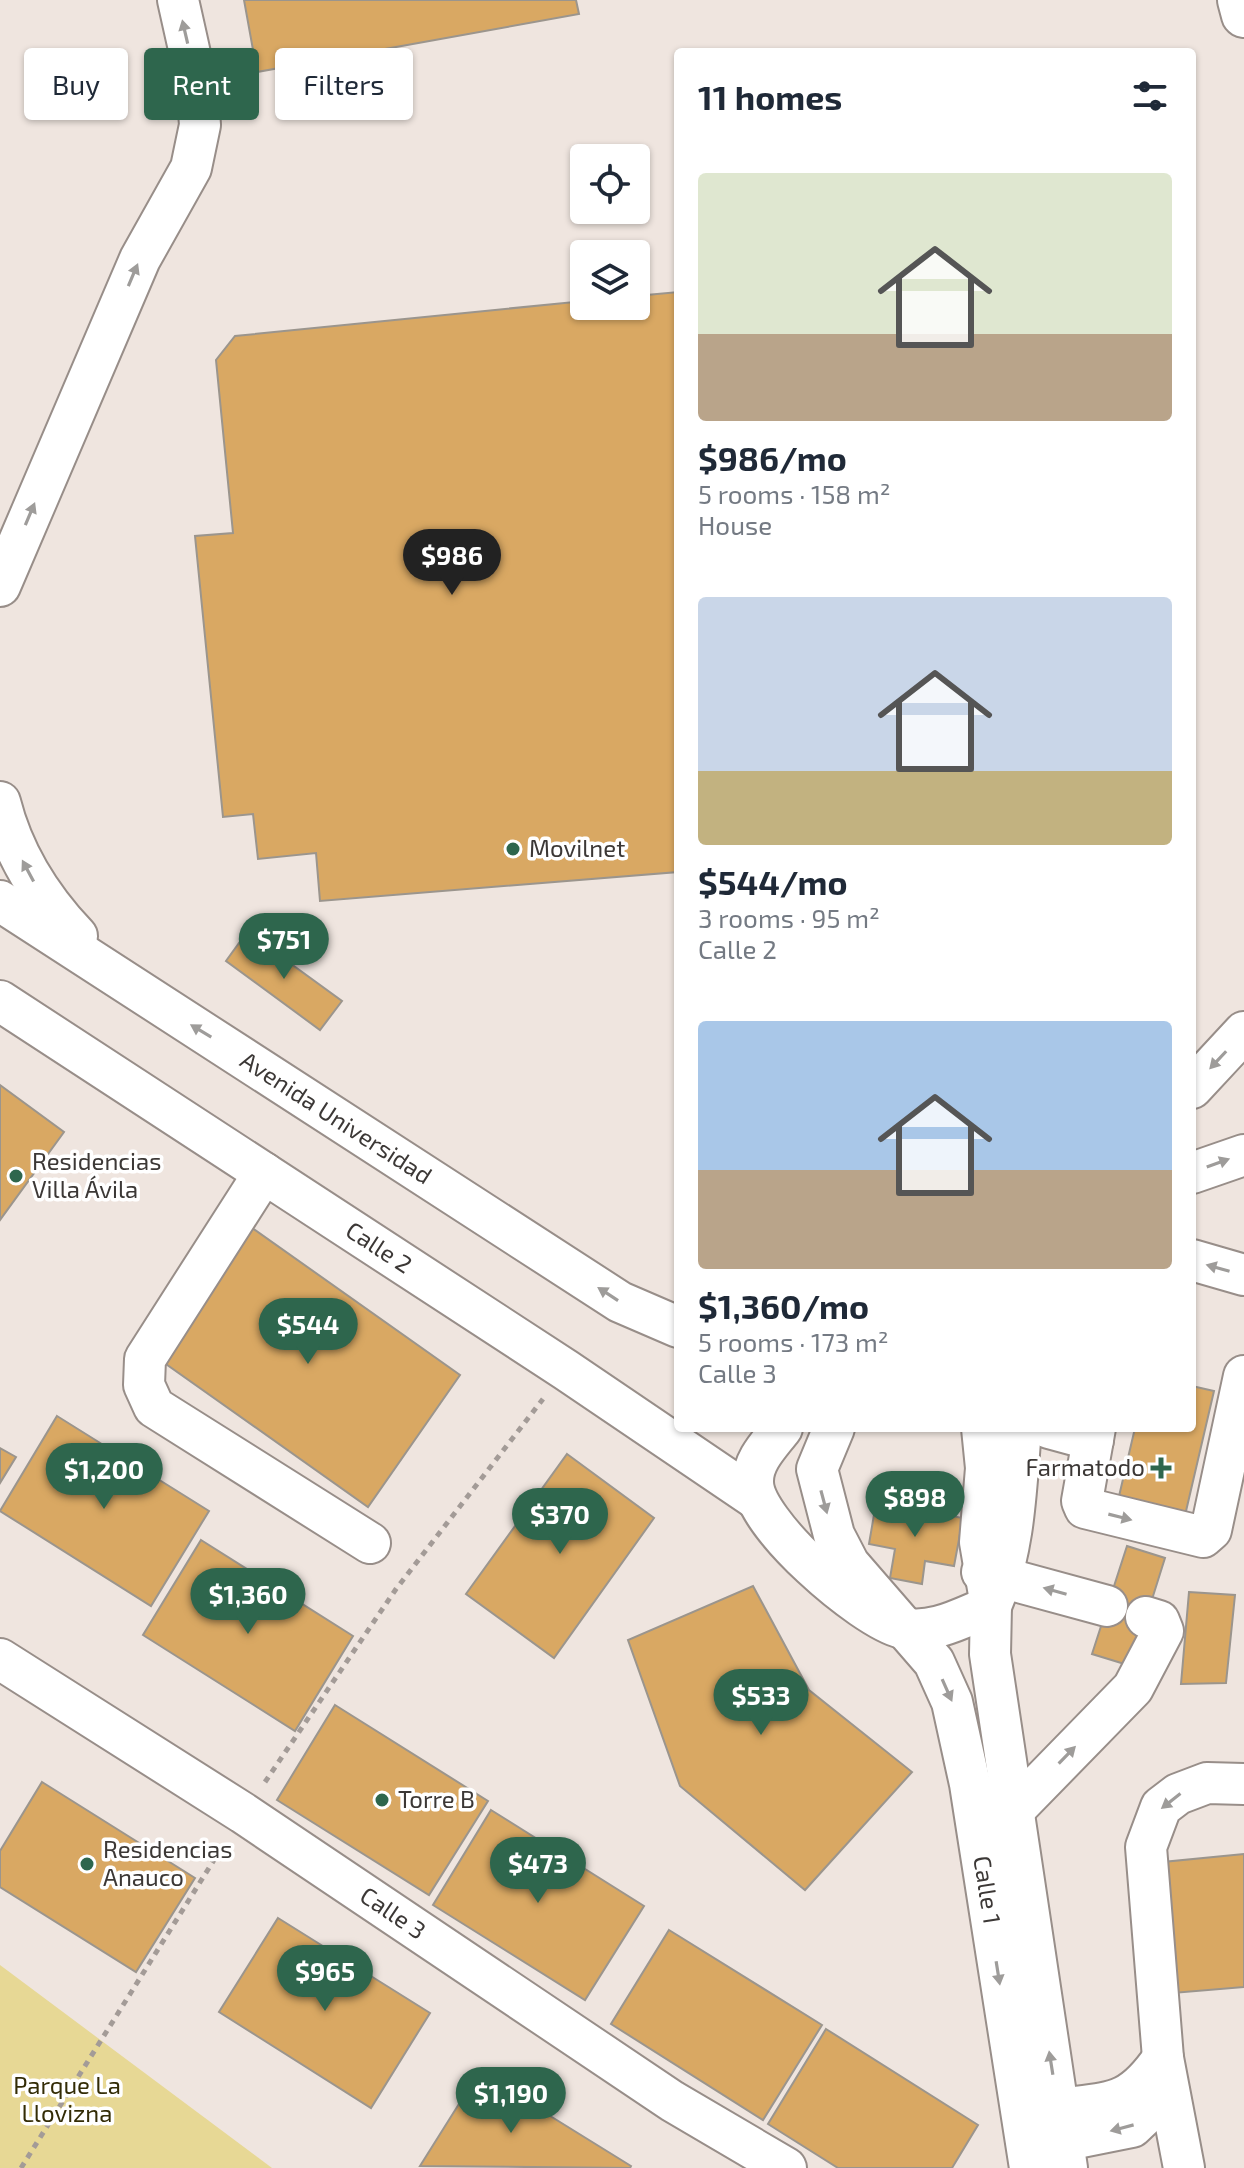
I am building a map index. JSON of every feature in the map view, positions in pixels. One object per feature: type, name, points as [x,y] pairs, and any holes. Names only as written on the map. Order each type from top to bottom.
[{"type":"main road","points":[[1240,0],[1244,15]]},
{"type":"street","points":[[0,586],[140,259],[191,168],[200,125],[198,98],[178,0]]},
{"type":"street","points":[[0,802],[19,854],[39,891],[112,974]]},
{"type":"street","name":"Avenida Universidad","points":[[0,901],[620,1302],[674,1325]]},
{"type":"street","name":"Calle 2","points":[[0,1001],[566,1370],[755,1498],[784,1536],[857,1605],[902,1628]]},
{"type":"street","points":[[1196,1084],[1244,1032]]},
{"type":"street","points":[[1196,1172],[1244,1155]]},
{"type":"street","points":[[264,1173],[145,1359],[144,1385],[154,1407],[370,1543]]},
{"type":"street","points":[[1196,1261],[1244,1275]]},
{"type":"street","points":[[1094,1434],[1082,1501],[1085,1508],[1203,1537],[1211,1530],[1244,1376]]},
{"type":"street","points":[[755,1498],[755,1466],[779,1432]]},
{"type":"street","name":"Calle 1","points":[[832,1432],[817,1469],[822,1499],[834,1535],[849,1564],[934,1662],[952,1702],[970,1784],[1030,2168]]},
{"type":"street","points":[[982,1432],[986,1468],[980,1542],[992,1585]]},
{"type":"street","points":[[902,1628],[926,1629],[992,1585],[1010,1543],[1021,1432]]},
{"type":"street","points":[[992,1585],[1107,1606]]},
{"type":"street","name":"Calle 1","points":[[992,1585],[990,1654],[1062,2140]]},
{"type":"street","points":[[1013,1811],[1133,1688],[1163,1631],[1159,1621],[1146,1617]]},
{"type":"street","name":"Calle 3","points":[[0,1659],[243,1813],[672,2101],[786,2168]]},
{"type":"street","points":[[1184,2168],[1166,2075],[1146,1877],[1150,1830],[1161,1807],[1178,1794],[1207,1783],[1244,1784]]},
{"type":"street","points":[[1062,2140],[1132,2127],[1166,2075]]},
{"type":"path","points":[[21,2168],[243,1813],[396,1589],[566,1370]]},
{"type":"green space","name":"Parque La Llovizna","points":[[0,1965],[272,2168],[0,2168]]},
{"type":"building","points":[[244,0],[576,0],[579,14],[390,48],[275,48],[275,69],[259,72],[259,48],[253,48]]},
{"type":"building","points":[[674,292],[674,872],[320,901],[316,853],[258,859],[253,814],[223,817],[195,536],[233,533],[216,360],[235,336],[570,302],[570,320],[650,320],[650,295]]},
{"type":"building","points":[[247,932],[342,1001],[320,1030],[226,961]]},
{"type":"building","name":"Residencias Villa Ávila","points":[[0,1085],[64,1132],[0,1220]]},
{"type":"building","points":[[248,1225],[460,1375],[368,1507],[156,1357]]},
{"type":"building","name":"Farmatodo","points":[[1196,1387],[1214,1391],[1183,1524],[1116,1509],[1134,1432],[1196,1432]]},
{"type":"building","points":[[57,1416],[209,1511],[151,1606],[0,1511]]},
{"type":"building","points":[[0,1448],[16,1457],[0,1483]]},
{"type":"building","points":[[567,1454],[654,1518],[554,1658],[466,1594]]},
{"type":"building","points":[[876,1503],[963,1518],[954,1566],[925,1561],[922,1584],[890,1578],[895,1549],[869,1544]]},
{"type":"building","points":[[201,1540],[353,1636],[295,1731],[143,1635]]},
{"type":"building","points":[[1127,1546],[1165,1558],[1131,1666],[1092,1654]]},
{"type":"building","points":[[753,1586],[809,1690],[912,1772],[805,1890],[680,1786],[628,1640]]},
{"type":"building","points":[[1189,1592],[1235,1595],[1226,1683],[1181,1684]]},
{"type":"building","name":"Torre B","points":[[335,1705],[488,1801],[429,1895],[277,1800]]},
{"type":"building","name":"Residencias Anauco","points":[[42,1782],[195,1878],[136,1972],[0,1887],[0,1851]]},
{"type":"building","points":[[491,1810],[644,1906],[585,2000],[433,1905]]},
{"type":"building","points":[[1244,1854],[1244,1987],[1173,1993],[1163,1862]]},
{"type":"building","points":[[278,1918],[430,2013],[371,2108],[219,2012]]},
{"type":"building","points":[[669,1930],[822,2025],[763,2120],[611,2024]]},
{"type":"building","points":[[826,2029],[978,2125],[952,2168],[838,2168],[768,2124]]},
{"type":"building","points":[[479,2072],[631,2166],[630,2168],[420,2166]]},
{"type":"place","name":"Movilnet","points":[[513,849]]},
{"type":"place","name":"Residencias Villa Ávila","points":[[16,1176]]},
{"type":"place","name":"Farmatodo","points":[[1161,1468]]},
{"type":"place","name":"Torre B","points":[[382,1800]]},
{"type":"place","name":"Residencias Anauco","points":[[87,1864]]}]
